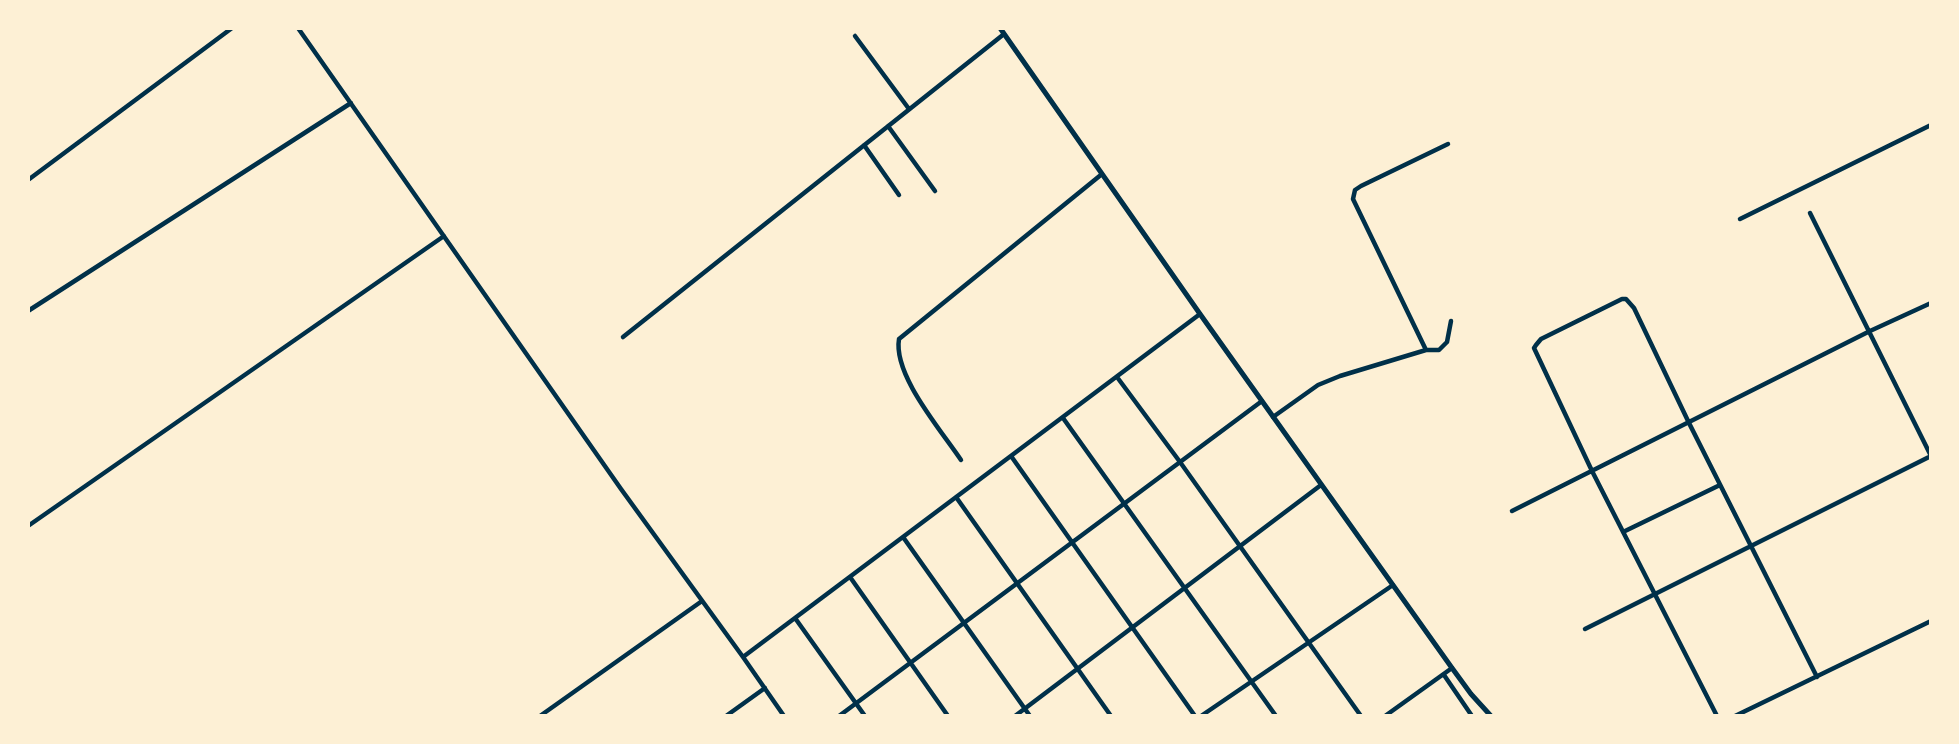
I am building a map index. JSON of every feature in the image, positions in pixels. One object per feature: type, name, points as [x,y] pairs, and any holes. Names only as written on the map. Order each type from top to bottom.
[{"type":"street","points":[[28,180],[232,28]]},
{"type":"street","points":[[298,28],[621,489],[784,716]]},
{"type":"street","points":[[1000,28],[1321,485],[1471,694],[1491,716]]},
{"type":"street","points":[[623,337],[1004,34]]},
{"type":"street","points":[[855,36],[909,109]]},
{"type":"street","points":[[28,311],[351,103]]},
{"type":"street","points":[[1740,219],[1931,125]]},
{"type":"street","points":[[888,126],[935,191]]},
{"type":"street","points":[[1426,350],[1353,199],[1353,194],[1361,186],[1448,144]]},
{"type":"street","points":[[864,145],[899,195]]},
{"type":"street","points":[[961,460],[906,380],[900,361],[899,339],[1102,174]]},
{"type":"street","points":[[1585,629],[1931,456],[1810,213]]},
{"type":"street","points":[[28,526],[444,236]]},
{"type":"street","points":[[1717,716],[1591,471],[1534,348],[1538,342],[1622,299],[1626,299],[1634,308],[1817,677]]},
{"type":"street","points":[[1511,511],[1931,303]]},
{"type":"street","points":[[744,657],[1200,314]]},
{"type":"street","points":[[1273,417],[1318,385],[1340,376],[1426,350],[1435,351],[1443,346],[1449,337],[1451,321]]},
{"type":"street","points":[[1117,377],[1360,716]]},
{"type":"street","points":[[839,716],[1262,401]]},
{"type":"street","points":[[1062,418],[1276,716]]},
{"type":"street","points":[[1011,456],[1195,716]]},
{"type":"street","points":[[1015,716],[1321,485]]},
{"type":"street","points":[[1623,532],[1720,485]]},
{"type":"street","points":[[956,497],[1111,716]]},
{"type":"street","points":[[903,537],[1030,716]]},
{"type":"street","points":[[850,578],[948,716]]},
{"type":"street","points":[[1201,716],[1393,584]]},
{"type":"street","points":[[540,716],[702,601]]},
{"type":"street","points":[[795,618],[865,716]]},
{"type":"street","points":[[1735,716],[1931,621]]},
{"type":"street","points":[[1385,716],[1452,668]]},
{"type":"street","points":[[1444,675],[1472,716]]},
{"type":"street","points":[[726,716],[765,688]]}]
